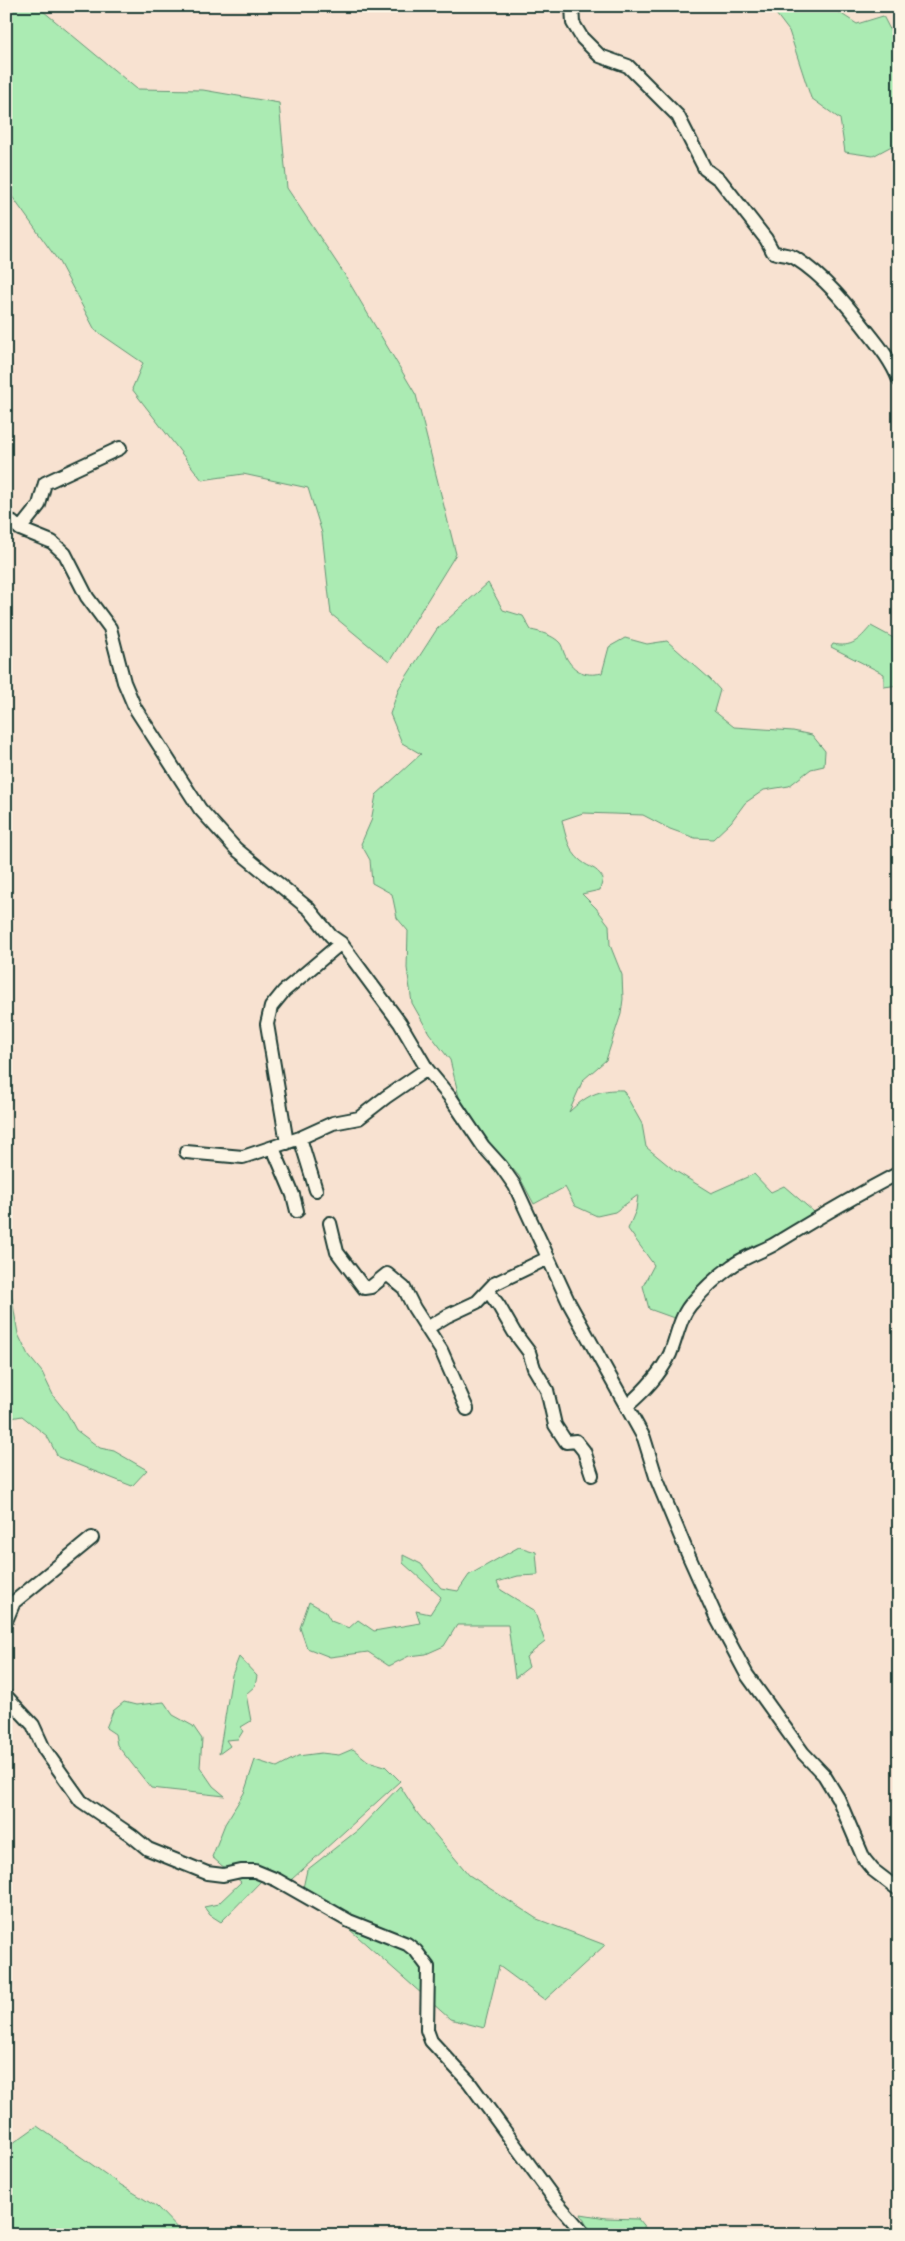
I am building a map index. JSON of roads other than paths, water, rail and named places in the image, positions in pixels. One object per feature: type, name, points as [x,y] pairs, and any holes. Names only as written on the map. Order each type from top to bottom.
[{"type":"street","points":[[572,6],[573,23],[582,38],[600,56],[628,66],[678,116],[705,169],[720,180],[766,239],[773,252],[795,258],[835,291],[853,311],[885,354],[895,369],[899,380]]},
{"type":"street","points":[[20,529],[38,507],[42,486],[47,481],[120,448]]},
{"type":"street","points":[[6,517],[20,529],[52,542],[65,554],[87,597],[113,636],[124,682],[135,708],[200,809],[236,849],[309,909],[331,936],[341,943],[400,1023],[427,1069],[450,1097],[483,1146],[501,1166],[515,1186],[569,1303],[644,1438],[656,1480],[687,1552],[717,1619],[747,1675],[804,1753],[824,1775],[838,1798],[864,1859],[873,1870],[899,1890]]},
{"type":"street","points":[[287,1143],[267,1024],[271,1008],[284,991],[341,943]]},
{"type":"street","points":[[186,1152],[240,1158],[273,1148],[333,1123],[360,1118],[386,1097],[427,1069]]},
{"type":"street","points":[[300,1138],[316,1190]]},
{"type":"street","points":[[273,1148],[294,1195],[297,1211]]},
{"type":"street","points":[[627,1406],[644,1391],[657,1375],[670,1354],[680,1324],[691,1303],[720,1276],[734,1265],[759,1253],[810,1221],[899,1173]]},
{"type":"street","points":[[330,1223],[337,1252],[355,1278],[366,1288],[371,1287],[385,1274],[390,1275],[404,1288],[443,1353],[467,1409]]},
{"type":"street","points":[[427,1328],[477,1302],[494,1284],[548,1258]]},
{"type":"street","points":[[488,1291],[514,1332],[530,1352],[534,1368],[547,1390],[556,1428],[566,1442],[576,1441],[582,1449],[592,1474]]},
{"type":"street","points":[[6,1621],[14,1602],[92,1538]]},
{"type":"street","points":[[6,1696],[33,1725],[44,1749],[81,1801],[148,1849],[207,1873],[223,1875],[241,1871],[256,1871],[349,1921],[407,1944],[416,1951],[428,1967],[427,2030],[431,2041],[469,2082],[558,2204],[585,2235]]}]
